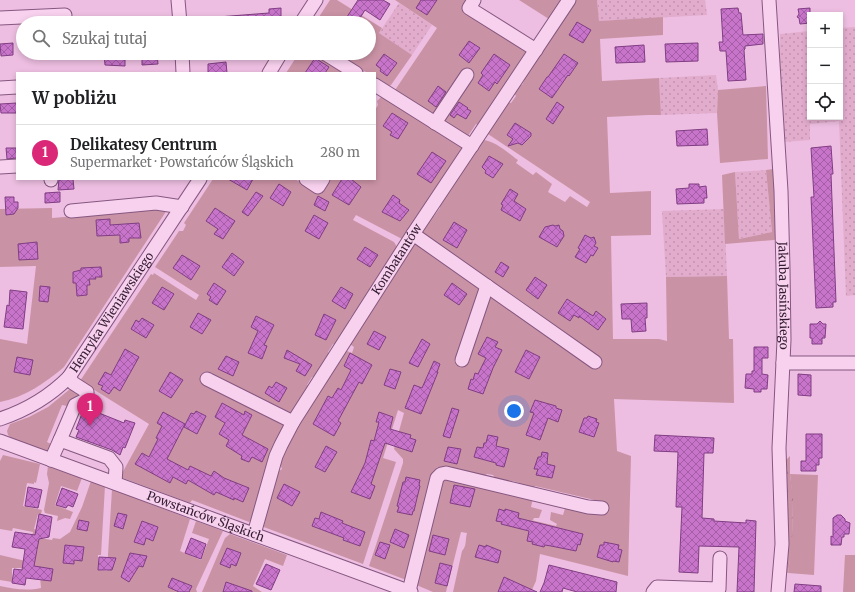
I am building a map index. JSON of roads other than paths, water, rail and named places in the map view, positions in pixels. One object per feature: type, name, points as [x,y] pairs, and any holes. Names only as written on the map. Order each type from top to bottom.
[{"type":"street","points":[[178,0],[179,16]]},
{"type":"street","points":[[306,16],[316,0]]},
{"type":"street","points":[[474,0],[469,8],[536,50]]},
{"type":"street","name":"Kombatantów","points":[[254,534],[276,456],[293,422],[413,234],[568,0]]},
{"type":"street","name":"Jakuba Jasińskiego","points":[[769,0],[781,191],[784,319],[779,448],[782,544],[778,592]]},
{"type":"street","points":[[43,16],[65,15]]},
{"type":"street","points":[[0,18],[16,17]]},
{"type":"street","points":[[182,60],[183,72]]},
{"type":"street","points":[[269,72],[277,60]]},
{"type":"street","points":[[335,60],[354,72]]},
{"type":"street","points":[[435,123],[467,75]]},
{"type":"street","points":[[0,88],[16,87]]},
{"type":"street","points":[[377,90],[472,146]]},
{"type":"street","points":[[1,161],[16,166]]},
{"type":"street","points":[[308,180],[318,187],[322,180]]},
{"type":"street","name":"Henryka Wieniawskiego","points":[[0,419],[42,400],[69,377],[182,207],[196,181]]},
{"type":"street","points":[[71,211],[156,203],[182,207]]},
{"type":"street","points":[[413,234],[596,362]]},
{"type":"street","points":[[462,360],[487,286]]},
{"type":"street","points":[[783,363],[855,363]]},
{"type":"street","points":[[51,460],[75,405],[87,397],[87,392],[73,383],[69,377]]},
{"type":"street","points":[[207,380],[293,422]]},
{"type":"street","points":[[60,440],[109,458],[116,467],[115,483]]},
{"type":"street","name":"Powstańców Śląskich","points":[[0,441],[410,592]]},
{"type":"street","points":[[410,592],[438,478],[441,474],[446,473],[588,507],[602,508]]},
{"type":"street","points":[[653,592],[657,587],[719,589],[720,558]]},
{"type":"place","name":"Delikatesy Centrum","points":[[90,426]]}]
